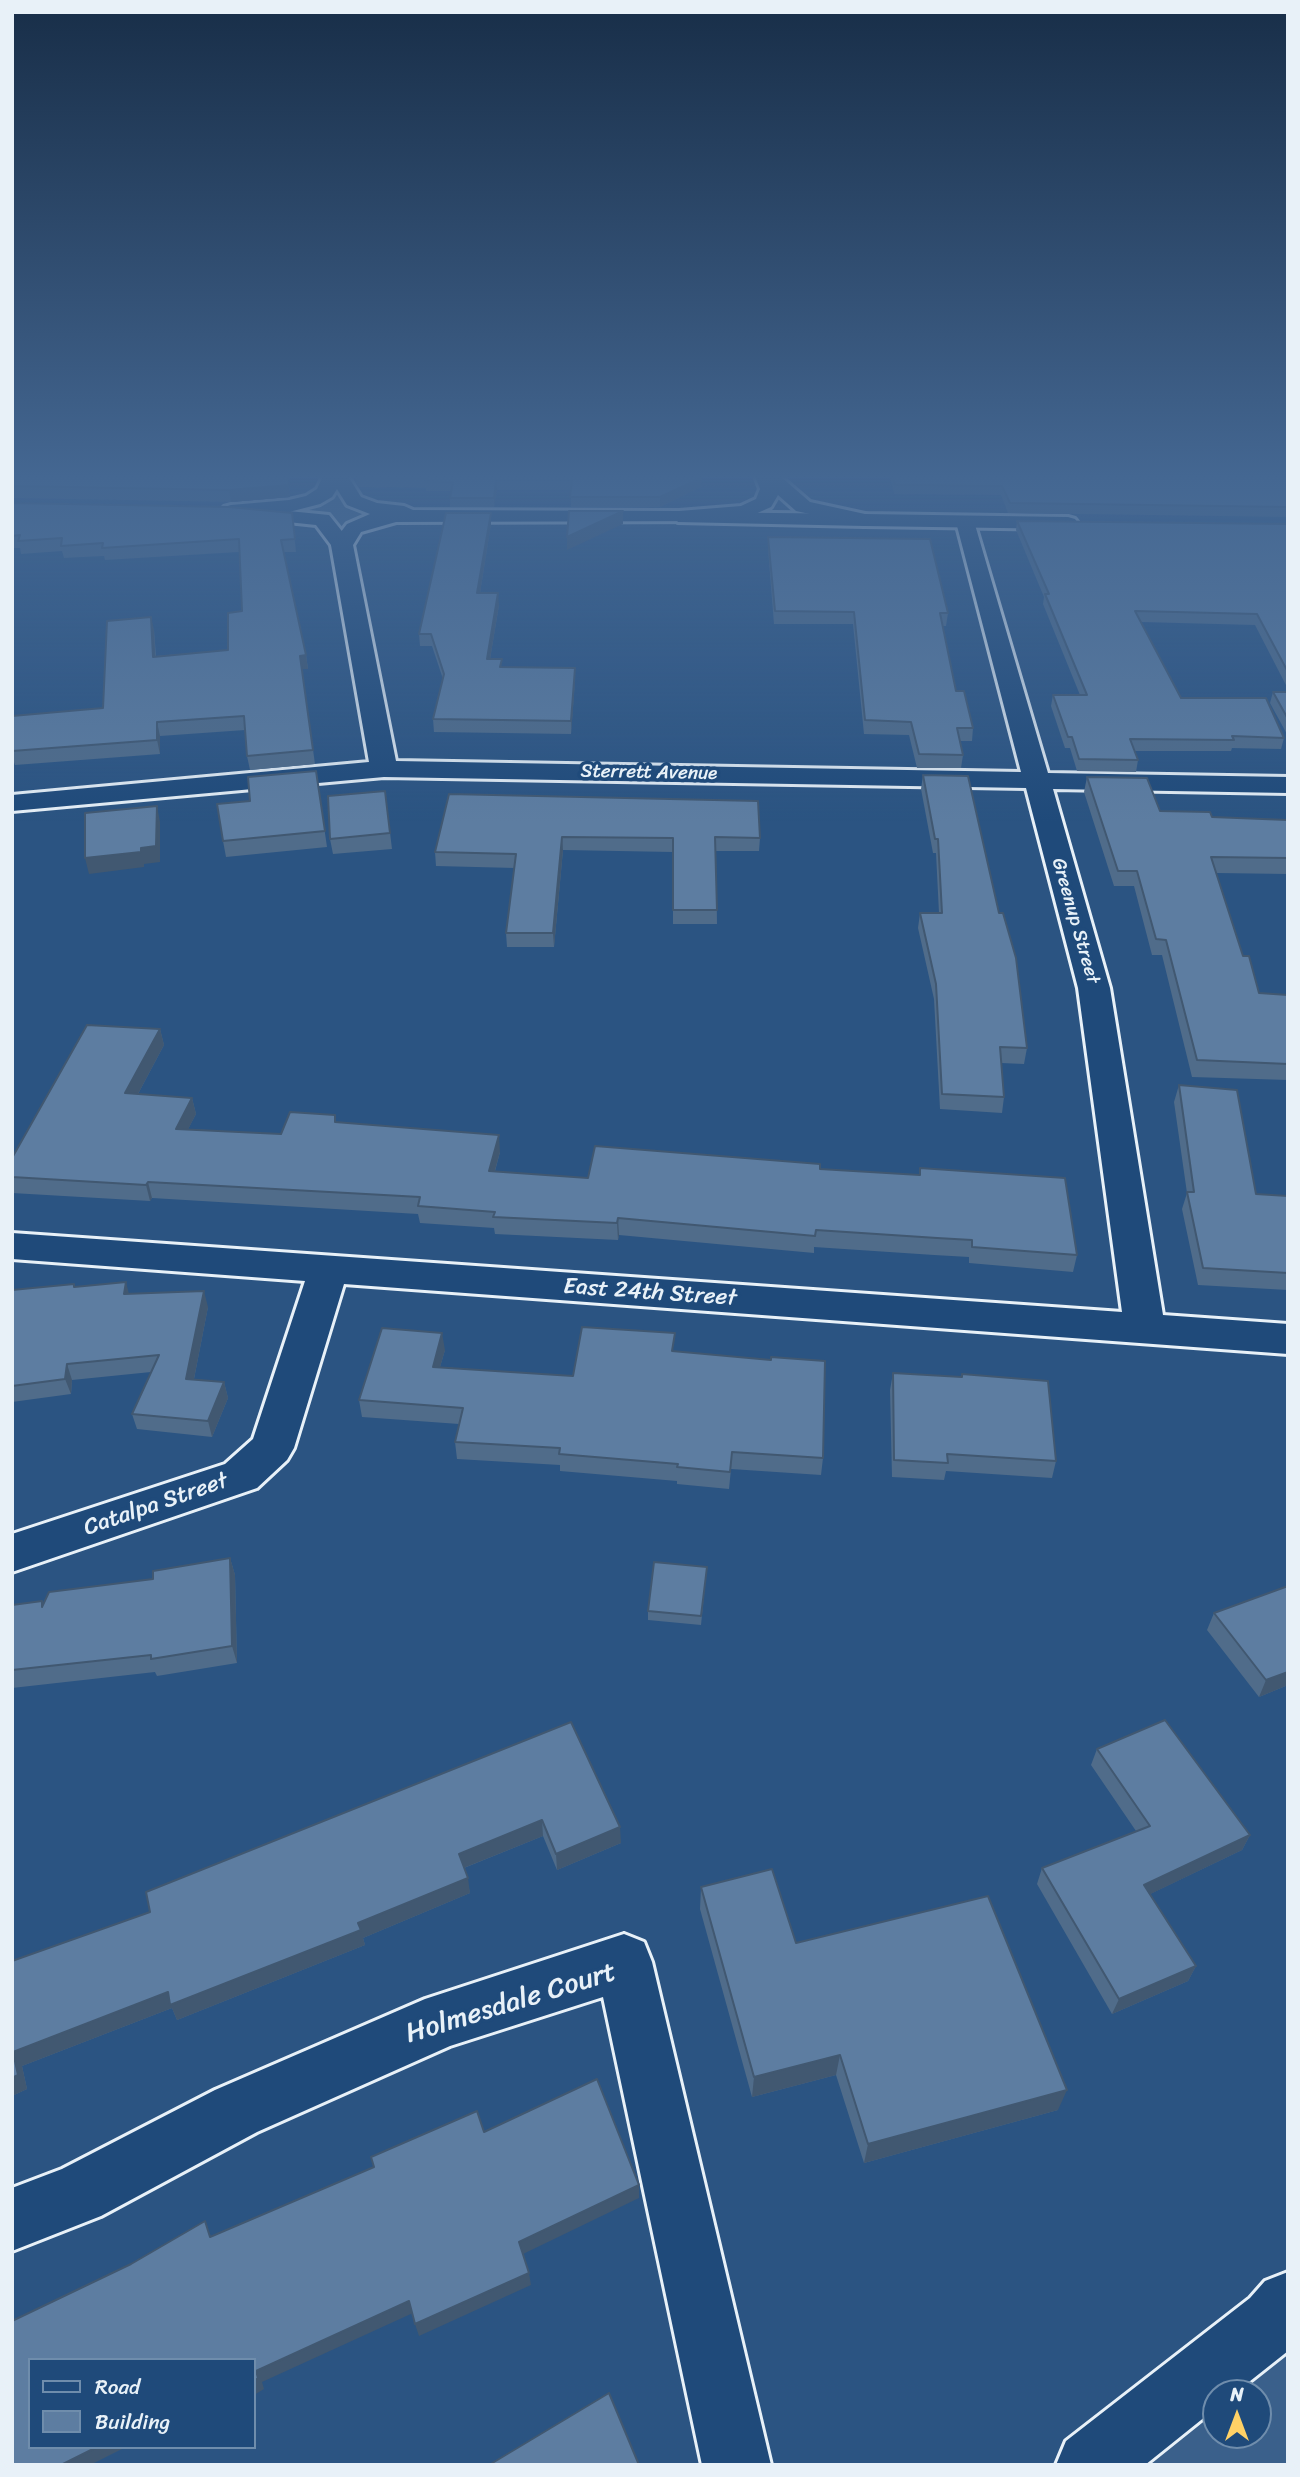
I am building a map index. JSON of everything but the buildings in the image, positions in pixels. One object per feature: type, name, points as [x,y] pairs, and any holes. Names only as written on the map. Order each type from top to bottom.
[{"type":"street","points":[[351,592],[383,769]]},
{"type":"street","name":"Greenup Street","points":[[985,592],[1094,988],[1145,1329]]},
{"type":"street","name":"Sterrett Avenue","points":[[12,803],[383,769],[1288,785]]},
{"type":"street","name":"East 24th Street","points":[[12,1246],[1288,1339]]},
{"type":"street","name":"Catalpa Street","points":[[12,1553],[241,1476],[272,1448],[329,1269]]},
{"type":"street","name":"Holmesdale Court","points":[[12,2220],[79,2194],[236,2112],[445,2019],[624,1962],[737,2465]]},
{"type":"street","points":[[1090,2465],[1273,2322],[1288,2304]]},
{"type":"shaded area","points":[[1288,2304],[1288,2465],[1090,2465]]}]
